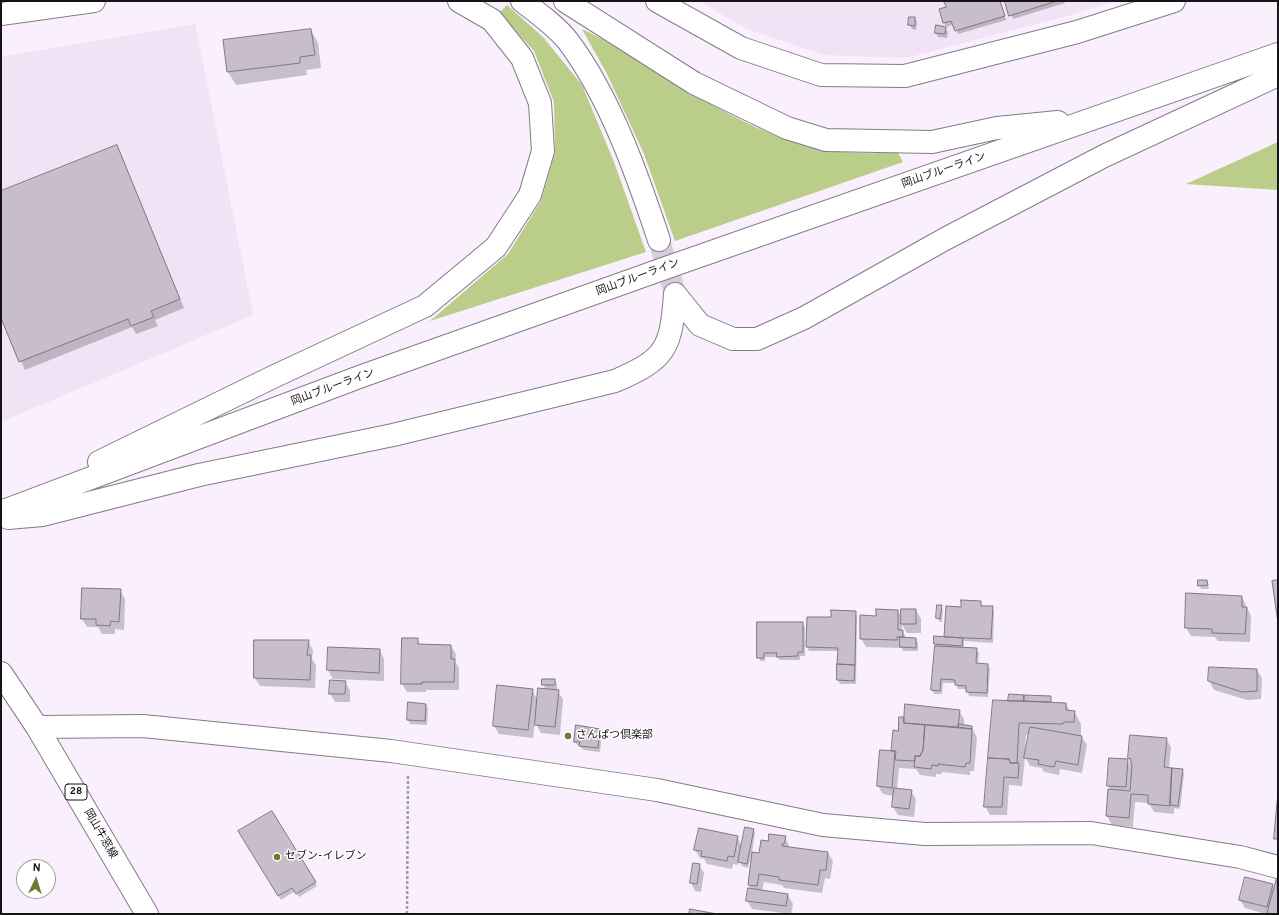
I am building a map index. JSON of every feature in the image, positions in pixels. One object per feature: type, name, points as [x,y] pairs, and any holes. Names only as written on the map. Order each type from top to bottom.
[{"type":"main road","points":[[1,14],[94,1]]},
{"type":"main road","points":[[1,511],[275,376],[425,306],[496,246],[530,195],[543,150],[540,102],[522,58],[492,20],[459,1]]},
{"type":"main road","points":[[522,1],[541,15],[567,40],[593,79],[610,114],[642,192],[659,240]]},
{"type":"main road","points":[[565,1],[694,84],[786,128],[826,140],[932,142],[997,128],[1092,120]]},
{"type":"main road","points":[[657,1],[740,48],[821,75],[905,76],[1078,32],[1174,1]]},
{"type":"main road","name":"岡山ブルーライン","points":[[1,511],[362,376],[1278,54]]},
{"type":"main road","points":[[1,518],[42,515],[199,475],[393,435],[615,381],[643,369],[663,352],[673,327],[675,294],[700,325],[733,339],[757,339],[804,318],[944,239],[1104,156],[1278,75]]},
{"type":"main road","name":"岡山牛窓線","points":[[2,679],[38,727],[147,914]]},
{"type":"main road","points":[[38,727],[142,726],[409,754],[656,790],[823,825],[925,834],[1091,833],[1240,857],[1278,867]]},
{"type":"path","points":[[407,914],[409,754]]},
{"type":"shaded area","points":[[699,1],[1114,1],[1067,16],[906,58],[824,55],[747,29]]},
{"type":"shaded area","points":[[195,24],[253,315],[1,422],[1,57]]},
{"type":"green space","points":[[507,5],[543,37],[582,85],[614,162],[646,252],[430,321],[508,254],[541,201],[555,153],[554,102],[534,51],[499,13]]},
{"type":"green space","points":[[582,29],[613,45],[704,100],[767,132],[800,143],[834,151],[858,153],[898,153],[903,162],[675,241],[644,154],[607,74]]},
{"type":"green space","points":[[1278,142],[1278,190],[1186,184]]},
{"type":"building","points":[[944,1],[1000,1],[1005,16],[955,31],[951,21],[943,23],[939,9],[946,7]]},
{"type":"building","points":[[1005,1],[1057,1],[1009,16]]},
{"type":"building","points":[[909,17],[915,17],[915,26],[908,25]]},
{"type":"building","points":[[936,25],[946,27],[945,34],[935,33]]},
{"type":"building","points":[[311,29],[315,55],[300,57],[300,63],[227,72],[223,40]]},
{"type":"building","points":[[117,145],[180,299],[151,311],[154,317],[131,326],[128,319],[19,362],[1,318],[1,191]]},
{"type":"building","points":[[1198,580],[1207,580],[1208,585],[1198,586]]},
{"type":"building","points":[[1278,580],[1278,623],[1272,581]]},
{"type":"building","points":[[82,588],[121,589],[119,622],[111,621],[110,626],[96,625],[96,619],[81,619]]},
{"type":"building","points":[[1186,593],[1242,596],[1242,607],[1247,607],[1245,634],[1212,633],[1212,629],[1185,628]]},
{"type":"building","points":[[961,600],[981,601],[981,606],[993,606],[991,639],[944,637],[946,606],[961,607]]},
{"type":"building","points":[[937,605],[942,605],[940,619],[936,618]]},
{"type":"building","points":[[876,609],[898,610],[898,630],[903,630],[903,637],[897,637],[897,640],[860,639],[860,615],[876,616]]},
{"type":"building","points":[[901,609],[916,609],[916,624],[901,624]]},
{"type":"building","points":[[831,610],[856,611],[855,665],[837,664],[838,648],[806,647],[807,617],[831,617]]},
{"type":"building","points":[[757,622],[803,622],[803,652],[798,652],[798,656],[776,657],[777,653],[764,653],[764,658],[757,658]]},
{"type":"building","points":[[934,636],[963,638],[962,646],[934,644]]},
{"type":"building","points":[[900,637],[916,638],[916,648],[900,647]]},
{"type":"building","points":[[402,638],[418,638],[418,644],[451,645],[451,659],[455,659],[454,682],[422,682],[422,684],[401,684]]},
{"type":"building","points":[[254,640],[309,640],[307,655],[311,655],[310,680],[254,678]]},
{"type":"building","points":[[935,646],[977,648],[976,663],[988,664],[987,693],[966,692],[966,686],[955,685],[955,680],[941,679],[940,691],[931,690]]},
{"type":"building","points":[[328,647],[380,649],[379,673],[327,670]]},
{"type":"building","points":[[837,664],[855,665],[854,681],[837,680]]},
{"type":"building","points":[[1209,667],[1257,669],[1257,691],[1242,692],[1208,681]]},
{"type":"building","points":[[542,679],[555,679],[555,685],[542,685]]},
{"type":"building","points":[[330,680],[346,681],[345,694],[329,694]]},
{"type":"building","points":[[497,685],[533,689],[528,730],[493,726]]},
{"type":"building","points":[[538,688],[559,690],[555,727],[535,725]]},
{"type":"building","points":[[1009,694],[1024,695],[1024,701],[1008,701]]},
{"type":"building","points":[[1024,695],[1051,696],[1051,702],[1024,701]]},
{"type":"building","points":[[993,700],[1066,703],[1066,710],[1075,711],[1074,722],[1064,722],[1063,724],[1019,723],[1017,763],[1010,763],[1009,759],[988,758]]},
{"type":"building","points":[[408,702],[426,704],[425,721],[407,720]]},
{"type":"building","points":[[905,704],[960,710],[958,727],[904,723]]},
{"type":"building","points":[[899,717],[904,717],[904,723],[925,725],[923,750],[920,756],[915,756],[915,761],[895,760],[896,751],[891,751],[893,730],[898,731]]},
{"type":"building","points":[[959,724],[972,726],[972,729],[958,727]]},
{"type":"building","points":[[576,725],[600,729],[598,748],[579,746],[580,742],[574,742]]},
{"type":"building","points":[[925,725],[972,729],[970,763],[966,763],[965,767],[938,764],[938,766],[932,765],[931,769],[914,767],[915,756],[920,756],[923,750]]},
{"type":"building","points":[[1030,727],[1082,736],[1078,765],[1056,761],[1054,767],[1038,764],[1039,760],[1024,758]]},
{"type":"building","points":[[1130,735],[1167,738],[1164,767],[1172,768],[1170,806],[1148,804],[1148,795],[1131,794],[1129,818],[1106,816],[1108,789],[1130,791],[1132,765],[1131,759],[1128,758]]},
{"type":"building","points":[[880,750],[895,751],[892,788],[877,786]]},
{"type":"building","points":[[988,758],[1009,759],[1010,763],[1019,763],[1018,778],[1004,777],[1002,807],[984,807]]},
{"type":"building","points":[[1109,758],[1128,759],[1126,787],[1107,786]]},
{"type":"building","points":[[1172,768],[1183,769],[1178,806],[1170,805]]},
{"type":"building","points":[[894,788],[912,790],[909,809],[892,807]]},
{"type":"building","points":[[1278,793],[1278,839],[1274,839]]},
{"type":"building","name":"セブン-イレブン","points":[[272,811],[316,882],[296,894],[292,888],[278,896],[238,831]]},
{"type":"building","points":[[745,827],[754,829],[747,864],[738,862]]},
{"type":"building","points":[[699,828],[738,836],[734,857],[728,856],[727,861],[701,856],[702,851],[694,850]]},
{"type":"building","points":[[769,834],[786,836],[782,846],[828,852],[826,870],[820,870],[818,885],[779,880],[779,877],[759,874],[757,886],[748,885],[752,852],[759,853],[761,840],[768,841]]},
{"type":"building","points":[[693,863],[700,864],[697,884],[690,883]]},
{"type":"building","points":[[1245,877],[1273,884],[1267,907],[1239,900]]},
{"type":"building","points":[[1277,877],[1278,914],[1267,914]]},
{"type":"building","points":[[748,888],[788,894],[786,906],[746,901]]},
{"type":"building","points":[[690,909],[717,914],[689,914]]},
{"type":"tunnel","points":[[659,240],[675,294]]},
{"type":"place","name":"さんぱつ倶楽部","points":[[568,736]]},
{"type":"place","name":"セブン-イレブン","points":[[277,857]]}]
